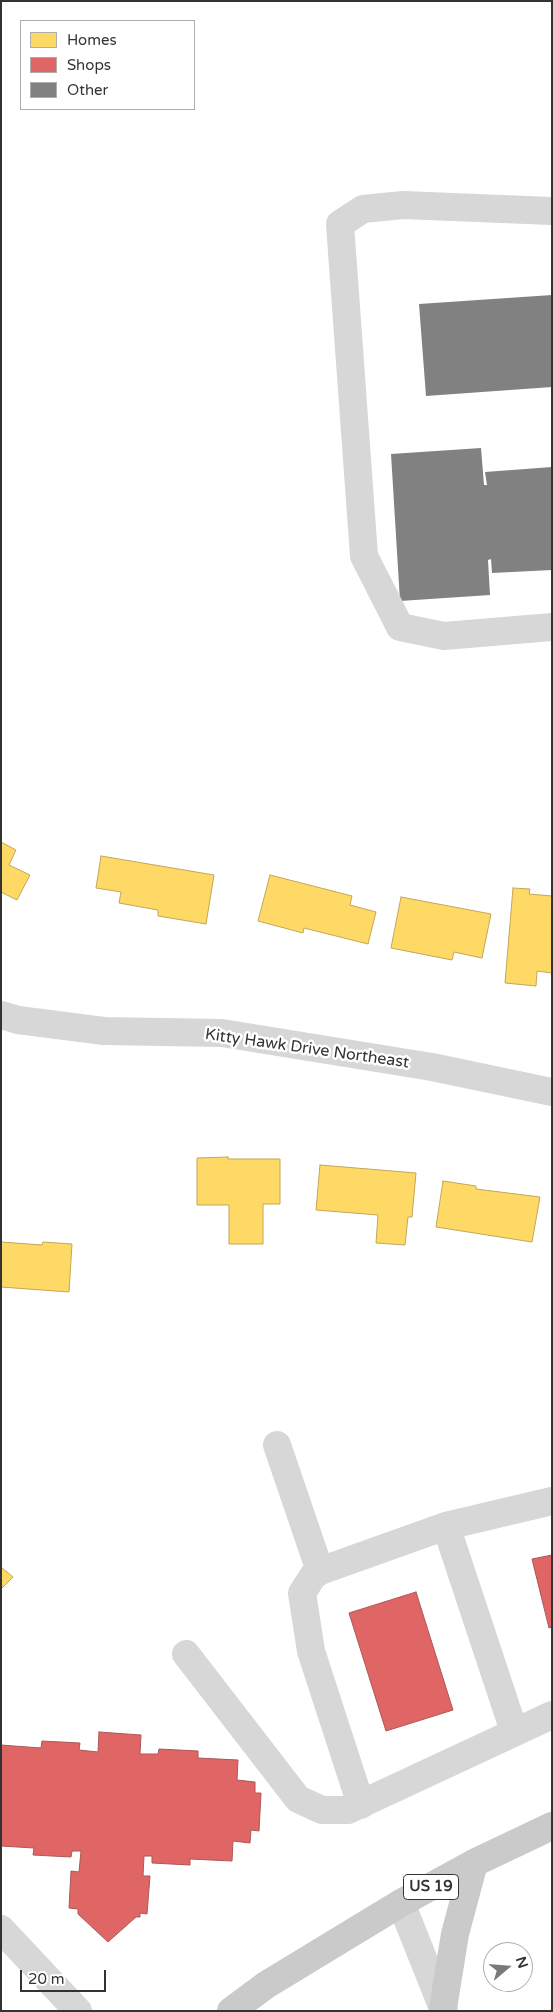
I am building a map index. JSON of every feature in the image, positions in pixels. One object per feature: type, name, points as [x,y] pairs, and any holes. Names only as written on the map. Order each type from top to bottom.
[{"type":"main road","name":"US 19","points":[[232,2011],[266,1984],[401,1903],[474,1862],[552,1826]]},
{"type":"main road","points":[[444,2009],[455,1934],[474,1862]]},
{"type":"street","points":[[552,210],[403,205],[363,210],[340,224],[364,556],[400,627],[444,636],[552,627]]},
{"type":"street","name":"Kitty Hawk Drive Northeast","points":[[1,1015],[18,1020],[104,1031],[222,1033],[432,1067],[552,1092]]},
{"type":"street","points":[[278,1445],[320,1571]]},
{"type":"street","points":[[361,1804],[311,1651],[302,1593],[313,1576],[320,1571],[446,1526],[552,1501]]},
{"type":"street","points":[[446,1526],[514,1731]]},
{"type":"street","points":[[186,1654],[298,1799],[322,1810],[348,1810],[514,1731],[552,1715]]},
{"type":"street","points":[[401,1903],[444,2009]]},
{"type":"street","points":[[1,1929],[78,2011]]},
{"type":"building: Homes","points":[[1,842],[16,850],[9,865],[30,875],[17,900],[1,892]]},
{"type":"building: Homes","points":[[101,856],[214,875],[206,924],[158,916],[158,910],[119,903],[121,892],[96,888]]},
{"type":"building: Homes","points":[[270,875],[352,896],[350,905],[376,912],[368,944],[304,928],[303,933],[258,921]]},
{"type":"building: Homes","points":[[513,888],[530,889],[529,894],[552,896],[552,973],[537,971],[536,986],[505,983]]},
{"type":"building: Homes","points":[[401,897],[491,914],[482,958],[454,952],[452,960],[391,948]]},
{"type":"building: Homes","points":[[228,1157],[228,1159],[280,1159],[280,1204],[263,1204],[263,1244],[229,1244],[229,1205],[197,1205],[197,1158]]},
{"type":"building: Homes","points":[[320,1165],[416,1173],[412,1217],[408,1217],[405,1245],[376,1243],[378,1215],[316,1210]]},
{"type":"building: Homes","points":[[443,1181],[476,1186],[476,1189],[540,1197],[532,1242],[436,1227]]},
{"type":"building: Homes","points":[[1,1242],[42,1245],[43,1242],[72,1244],[69,1292],[1,1287]]},
{"type":"building: Homes","points":[[1,1567],[13,1577],[1,1589]]},
{"type":"building: Shops","points":[[552,1555],[552,1627],[549,1628],[532,1559]]},
{"type":"building: Shops","points":[[416,1592],[453,1710],[386,1731],[349,1613]]},
{"type":"building: Shops","points":[[99,1732],[141,1735],[140,1754],[158,1754],[159,1749],[198,1751],[198,1758],[238,1760],[237,1780],[255,1782],[255,1793],[261,1793],[259,1831],[251,1830],[250,1843],[233,1841],[232,1861],[190,1859],[190,1865],[152,1863],[152,1856],[144,1856],[143,1876],[150,1876],[147,1914],[140,1913],[140,1917],[136,1917],[108,1942],[78,1914],[78,1909],[69,1908],[71,1871],[79,1872],[81,1851],[72,1851],[71,1857],[33,1855],[34,1848],[1,1846],[1,1745],[41,1748],[42,1741],[80,1743],[79,1750],[98,1752]]},
{"type":"building: Other","points":[[552,295],[552,387],[426,396],[419,304]]},
{"type":"building: Other","points":[[481,448],[484,485],[487,485],[485,472],[552,467],[552,570],[492,573],[491,559],[488,560],[490,595],[400,601],[391,454]]}]
